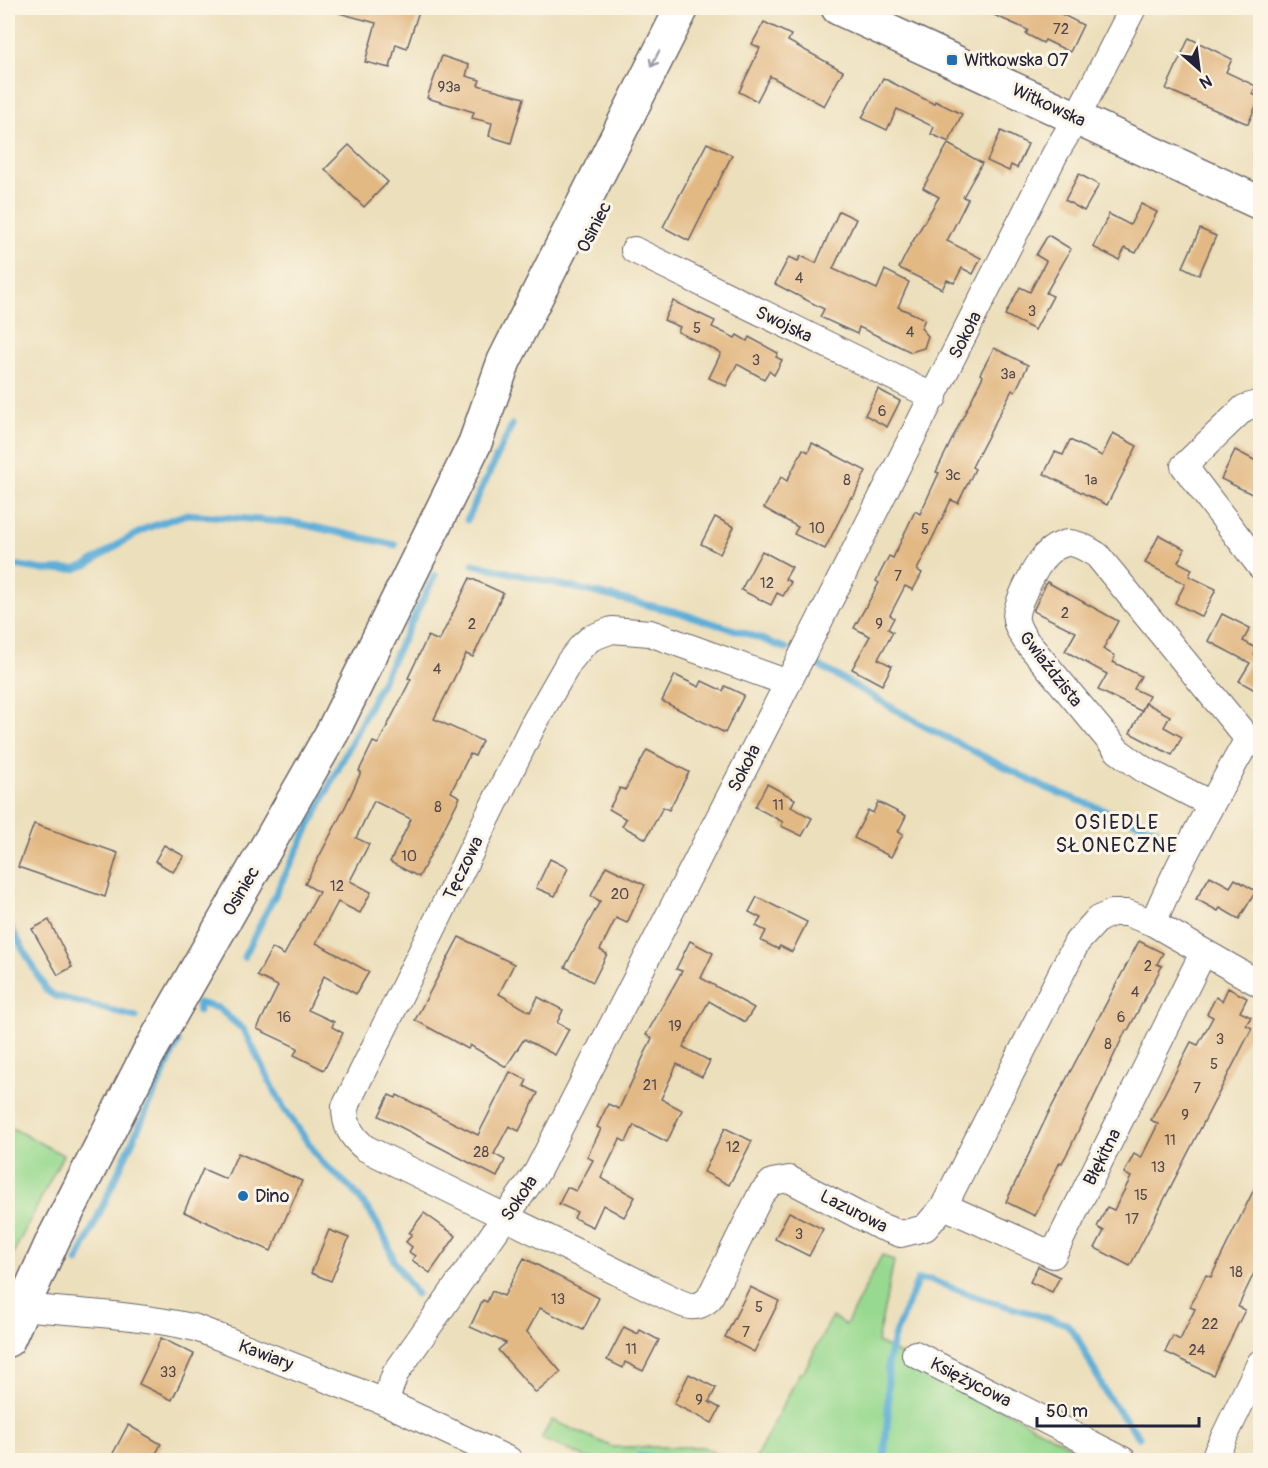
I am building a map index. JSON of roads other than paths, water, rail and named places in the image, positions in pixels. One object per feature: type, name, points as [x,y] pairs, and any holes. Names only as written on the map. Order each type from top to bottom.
[{"type":"street","name":"Osiniec","points":[[8,1340],[14,1307],[53,1240],[148,1054],[333,731],[475,443],[504,362],[682,8]]},
{"type":"street","name":"Osiniec","points":[[475,443],[520,374],[706,8]]},
{"type":"street","name":"Witkowska","points":[[838,8],[1260,203]]},
{"type":"street","name":"Sokoła","points":[[385,1402],[395,1374],[421,1334],[537,1172],[934,397],[1059,147],[1133,8]]},
{"type":"street","name":"Swojska","points":[[634,250],[934,397]]},
{"type":"street","points":[[1260,403],[1244,408],[1184,466],[1260,566]]},
{"type":"street","name":"Gwiaździsta","points":[[1153,923],[1211,804],[1254,742],[1097,555],[1079,545],[1064,543],[1050,551],[1041,560],[1019,604],[1016,619],[1026,641],[1118,752],[1143,769],[1211,804]]},
{"type":"street","name":"Tęczowa","points":[[506,1217],[365,1148],[354,1139],[347,1127],[345,1107],[533,725],[569,662],[582,646],[591,638],[612,630],[650,633],[788,682]]},
{"type":"street","name":"Lazurowa","points":[[506,1217],[674,1300],[695,1308],[709,1299],[761,1194],[772,1182],[789,1179],[879,1227],[901,1234],[926,1228],[944,1206],[1077,942],[1098,919],[1112,913],[1127,913],[1153,923]]},
{"type":"street","points":[[1153,923],[1260,984]]},
{"type":"street","name":"Błękitna","points":[[944,1206],[1053,1255],[1203,953]]},
{"type":"street","name":"Kawiary","points":[[14,1307],[99,1313],[169,1322],[196,1328],[385,1402],[509,1461]]},
{"type":"street","name":"Księżycowa","points":[[915,1354],[1122,1461]]},
{"type":"street","points":[[1213,1461],[1260,1363]]},
{"type":"waterway","points":[[467,520],[512,425]]},
{"type":"waterway","points":[[8,564],[44,570],[75,569],[87,565],[147,528],[187,514],[296,523],[395,545]]},
{"type":"waterway","points":[[473,564],[677,612],[787,649]]},
{"type":"waterway","points":[[244,957],[435,575]]},
{"type":"waterway","points":[[818,665],[924,726],[1046,788],[1157,830]]},
{"type":"waterway","points":[[8,923],[47,991],[55,996],[136,1017]]},
{"type":"waterway","points":[[199,1011],[198,1003],[218,1008],[244,1030],[283,1107],[321,1161],[354,1191],[372,1215],[387,1242],[394,1261],[416,1294]]},
{"type":"waterway","points":[[77,1262],[178,1042]]},
{"type":"waterway","points":[[884,1460],[888,1415],[888,1361],[894,1337],[918,1280],[931,1280],[979,1298],[1067,1324],[1077,1337],[1108,1397],[1139,1437]]},
{"type":"waterway","points":[[639,1456],[685,1460]]},
{"type":"place","name":"Witkowska 07","points":[[952,60]]},
{"type":"place","name":"Dino","points":[[243,1196]]},
{"type":"district","name":"OSIEDLE SŁONECZNE","points":[[1117,834]]}]
